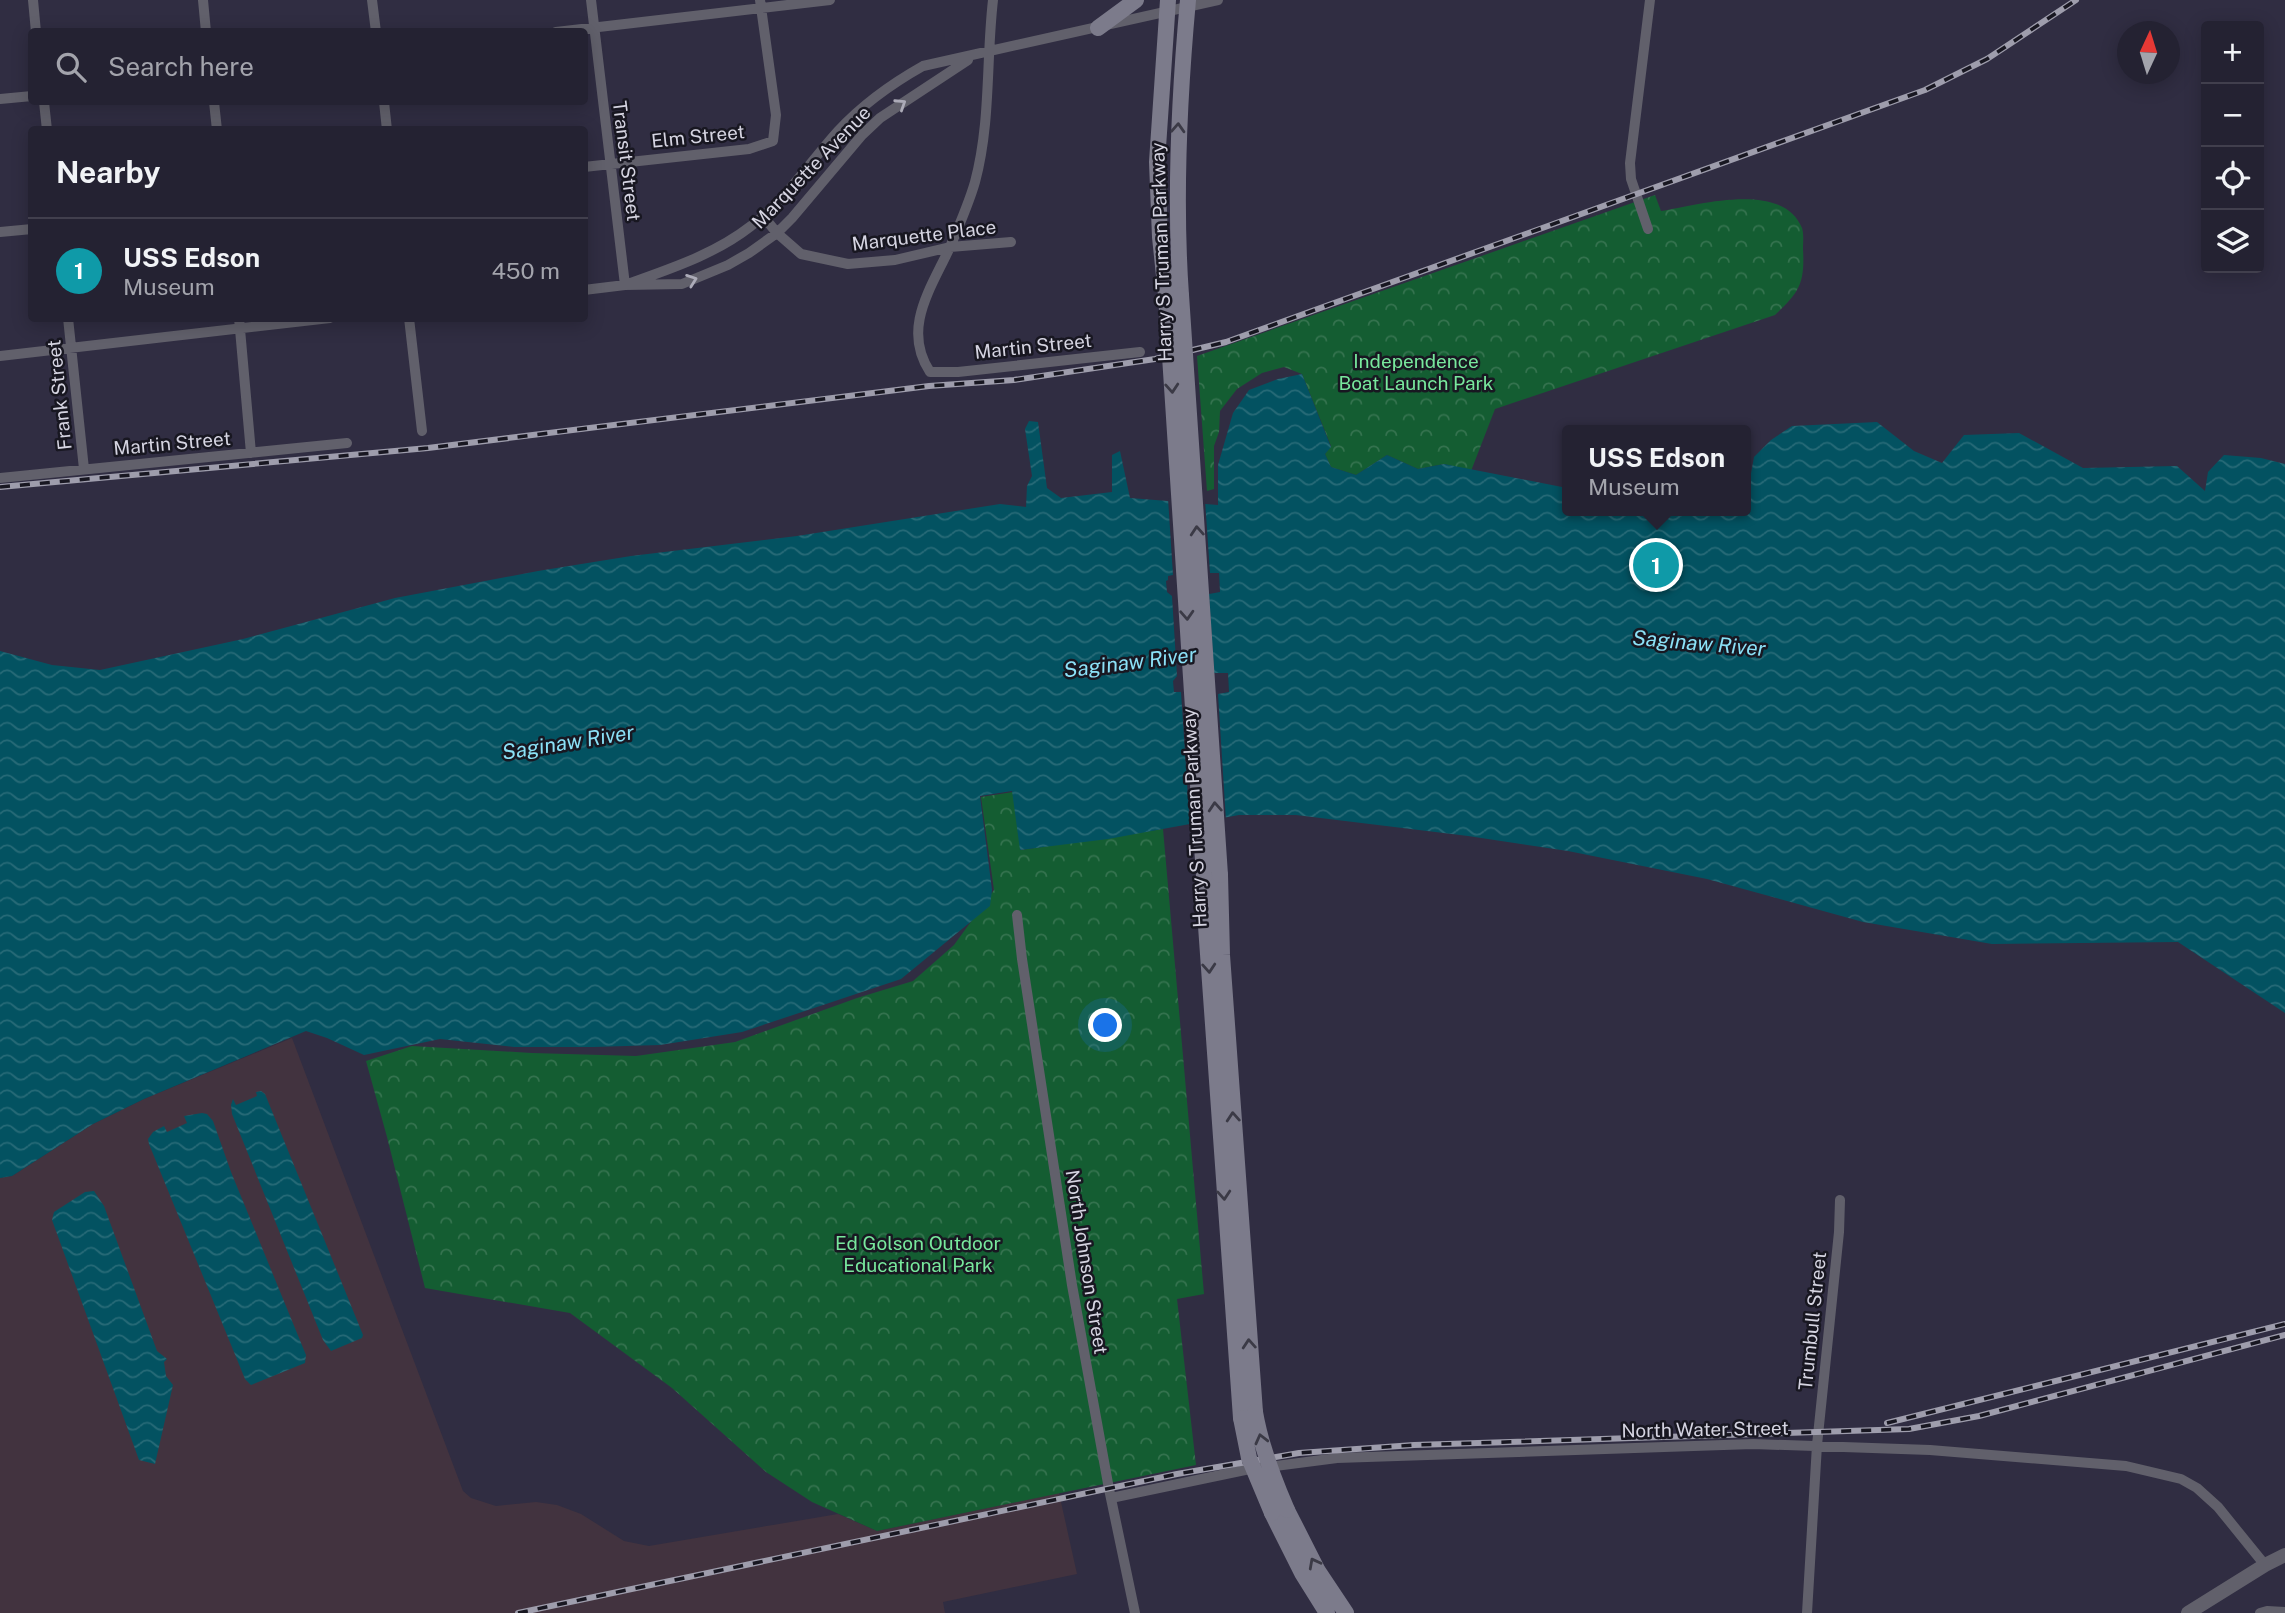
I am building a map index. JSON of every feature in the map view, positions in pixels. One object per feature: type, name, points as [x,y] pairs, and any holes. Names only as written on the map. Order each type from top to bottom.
[{"type":"main road","points":[[1098,28],[1136,0]]},
{"type":"main road","name":"Harry S Truman Parkway","points":[[1188,4],[1180,91],[1173,295],[1212,875],[1222,955],[1248,1415],[1270,1471],[1297,1563],[1327,1613]]},
{"type":"main road","name":"Harry S Truman Parkway","points":[[1167,6],[1157,162],[1160,237],[1173,295]]},
{"type":"main road","name":"Harry S Truman Parkway","points":[[1280,1511],[1346,1613]]},
{"type":"street","points":[[33,0],[36,28]]},
{"type":"street","points":[[203,0],[206,28]]},
{"type":"street","points":[[372,0],[376,28]]},
{"type":"street","name":"Transit Street","points":[[590,0],[625,285]]},
{"type":"street","points":[[581,28],[761,4],[830,0]]},
{"type":"street","points":[[950,247],[975,183],[985,135],[993,0]]},
{"type":"street","name":"Marquette Avenue","points":[[625,285],[705,254],[736,237],[763,216],[793,186],[839,131],[880,92],[923,66],[1098,28],[1167,6],[1218,0]]},
{"type":"street","points":[[1648,229],[1631,179],[1630,163],[1650,0]]},
{"type":"street","name":"Elm Street","points":[[588,167],[749,149],[774,141],[776,115],[761,4]]},
{"type":"street","name":"Marquette Avenue","points":[[588,290],[625,285],[682,284],[728,265],[777,233],[880,118],[973,56]]},
{"type":"street","points":[[0,99],[28,96]]},
{"type":"street","points":[[44,105],[47,126]]},
{"type":"street","points":[[214,105],[217,126]]},
{"type":"street","points":[[384,105],[387,126]]},
{"type":"street","points":[[763,216],[777,233]]},
{"type":"street","points":[[0,232],[28,229]]},
{"type":"street","name":"Marquette Place","points":[[777,233],[801,254],[848,264],[895,260],[950,247],[1011,242]]},
{"type":"street","name":"Martin Street","points":[[950,247],[925,295],[920,317],[922,360],[930,372],[958,372],[1140,352]]},
{"type":"street","name":"Frank Street","points":[[69,322],[84,469]]},
{"type":"street","points":[[0,356],[257,322]]},
{"type":"street","points":[[409,322],[422,432]]},
{"type":"street","points":[[239,323],[251,453]]},
{"type":"street","name":"Martin Street","points":[[0,478],[347,443]]},
{"type":"street","name":"North Johnson Street","points":[[1017,915],[1072,1285],[1135,1613]]},
{"type":"street","name":"Trumbull Street","points":[[1807,1613],[1817,1445],[1840,1200]]},
{"type":"street","name":"North Water Street","points":[[1111,1498],[1245,1470],[1337,1458],[1753,1444],[1930,1450],[2126,1466],[2180,1479],[2197,1488],[2218,1507],[2265,1564]]},
{"type":"street","points":[[2188,1613],[2265,1564],[2285,1555]]},
{"type":"street","points":[[2200,1613],[2226,1591]]},
{"type":"street","points":[[2260,1613],[2285,1612]]},
{"type":"shaded area","points":[[292,1038],[463,1491],[471,1498],[496,1506],[536,1502],[557,1505],[581,1514],[624,1541],[649,1546],[838,1514],[877,1531],[1059,1493],[1077,1574],[943,1602],[945,1613],[0,1613],[0,1178],[12,1176],[93,1124],[144,1099]]},
{"type":"green space","name":"Independence Boat Launch Park","points":[[1655,195],[1661,211],[1738,199],[1777,204],[1792,213],[1802,228],[1803,271],[1799,286],[1790,300],[1775,315],[1495,409],[1471,471],[1444,464],[1418,469],[1387,455],[1356,475],[1331,467],[1325,454],[1331,446],[1302,374],[1284,367],[1262,373],[1237,389],[1220,411],[1219,432],[1214,446],[1214,489],[1207,491],[1197,356]]},
{"type":"green space","name":"Ed Golson Outdoor Educational Park","points":[[1013,792],[1021,850],[1163,829],[1204,1294],[1177,1299],[1196,1465],[877,1531],[812,1502],[766,1472],[672,1388],[570,1313],[425,1288],[366,1061],[412,1046],[636,1056],[735,1042],[913,981],[954,945],[994,890],[981,797]]},
{"type":"water","name":"Saginaw River","points":[[1302,374],[1331,447],[1325,454],[1331,467],[1356,475],[1387,455],[1418,469],[1444,464],[1562,487],[1562,516],[1751,516],[1751,474],[1754,457],[1771,440],[1792,426],[1877,422],[1914,451],[1942,463],[1964,435],[2019,433],[2083,468],[2177,466],[2205,491],[2208,472],[2224,455],[2261,458],[2285,464],[2285,1013],[2178,942],[1992,944],[1863,922],[1707,879],[1568,851],[1468,836],[1296,815],[1239,815],[1108,839],[1020,850],[1012,791],[980,796],[992,890],[990,906],[901,979],[742,1032],[660,1045],[514,1047],[440,1039],[364,1055],[306,1031],[144,1099],[93,1124],[12,1176],[0,1178],[0,651],[52,665],[100,670],[243,639],[395,598],[538,571],[631,556],[797,536],[1000,504],[1026,507],[1027,486],[1032,476],[1025,429],[1029,421],[1038,422],[1047,488],[1061,498],[1112,492],[1112,455],[1120,451],[1130,498],[1218,505],[1218,465],[1233,413],[1249,390],[1278,379]]},
{"type":"water","points":[[256,1092],[265,1094],[363,1335],[362,1338],[331,1351],[323,1340],[232,1114],[233,1099],[236,1105],[257,1096]]},
{"type":"water","points":[[207,1114],[213,1121],[231,1172],[306,1355],[305,1363],[251,1385],[245,1379],[148,1139],[153,1132],[164,1126],[167,1132],[187,1123],[184,1116]]},
{"type":"water","points":[[94,1191],[104,1206],[157,1351],[167,1359],[164,1362],[166,1376],[173,1385],[155,1464],[139,1460],[52,1220],[54,1212],[85,1192]]},
{"type":"pier","points":[[1168,498],[1205,500],[1210,573],[1219,573],[1220,592],[1209,594],[1214,673],[1228,673],[1229,692],[1218,694],[1226,821],[1190,828],[1181,692],[1174,692],[1173,681],[1177,676],[1172,596],[1167,592],[1166,581],[1168,576],[1173,575]]},
{"type":"railway","points":[[0,487],[428,448],[929,386],[1014,380],[1155,359],[1226,342],[1925,90],[1987,59],[2076,0]]},
{"type":"railway","points":[[1887,1423],[2285,1324]]},
{"type":"railway","points":[[518,1613],[1177,1474],[1299,1453],[1414,1445],[1909,1429],[1979,1416],[2285,1335]]},
{"type":"place","name":"USS Edson","points":[[1656,565]]}]
